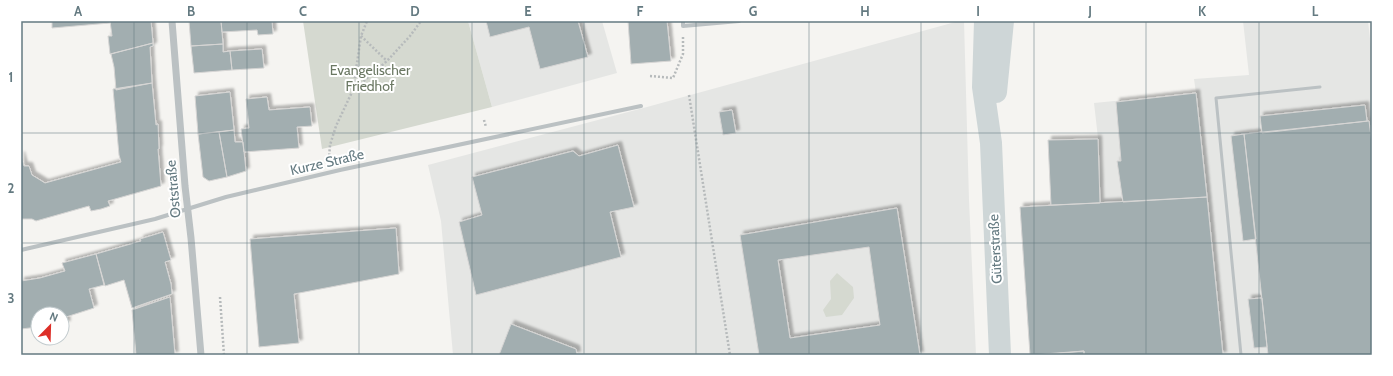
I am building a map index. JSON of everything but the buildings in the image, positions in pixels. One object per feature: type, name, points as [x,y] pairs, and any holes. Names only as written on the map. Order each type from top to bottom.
[{"type":"main road","name":"Güterstraße","points":[[985,21],[983,87],[991,143],[1000,355]]},
{"type":"main road","name":"Güterstraße","points":[[991,143],[1003,21]]},
{"type":"street","name":"Oststraße","points":[[172,21],[185,186],[201,355]]},
{"type":"street","points":[[683,24],[739,21]]},
{"type":"street","name":"Kurze Straße","points":[[21,250],[155,219],[226,197],[340,170],[641,106]]},
{"type":"lane","points":[[1242,355],[1216,98],[1320,87]]},
{"type":"path","points":[[340,170],[329,158],[330,145],[336,126],[353,90],[361,36],[367,21]]},
{"type":"path","points":[[353,90],[387,61],[410,36],[421,21]]},
{"type":"path","points":[[650,76],[673,78],[683,54],[683,24]]},
{"type":"path","points":[[361,36],[387,61]]},
{"type":"path","points":[[689,95],[730,355]]},
{"type":"path","points":[[220,297],[224,355]]},
{"type":"shaded area","points":[[468,21],[602,21],[617,73],[492,107]]},
{"type":"shaded area","points":[[959,21],[964,21],[969,200],[976,355],[453,355],[441,221],[428,165],[647,107]]},
{"type":"shaded area","points":[[1243,21],[1368,21],[1372,56],[1372,355],[1030,355],[1020,207],[1051,205],[1048,140],[1098,138],[1094,103],[1196,93],[1194,79],[1249,75]]},
{"type":"green space","name":"Evangelischer Friedhof","points":[[303,21],[468,21],[492,107],[322,149]]},
{"type":"green space","points":[[837,273],[853,287],[854,298],[842,315],[826,317],[823,310],[831,299],[830,281]]}]
